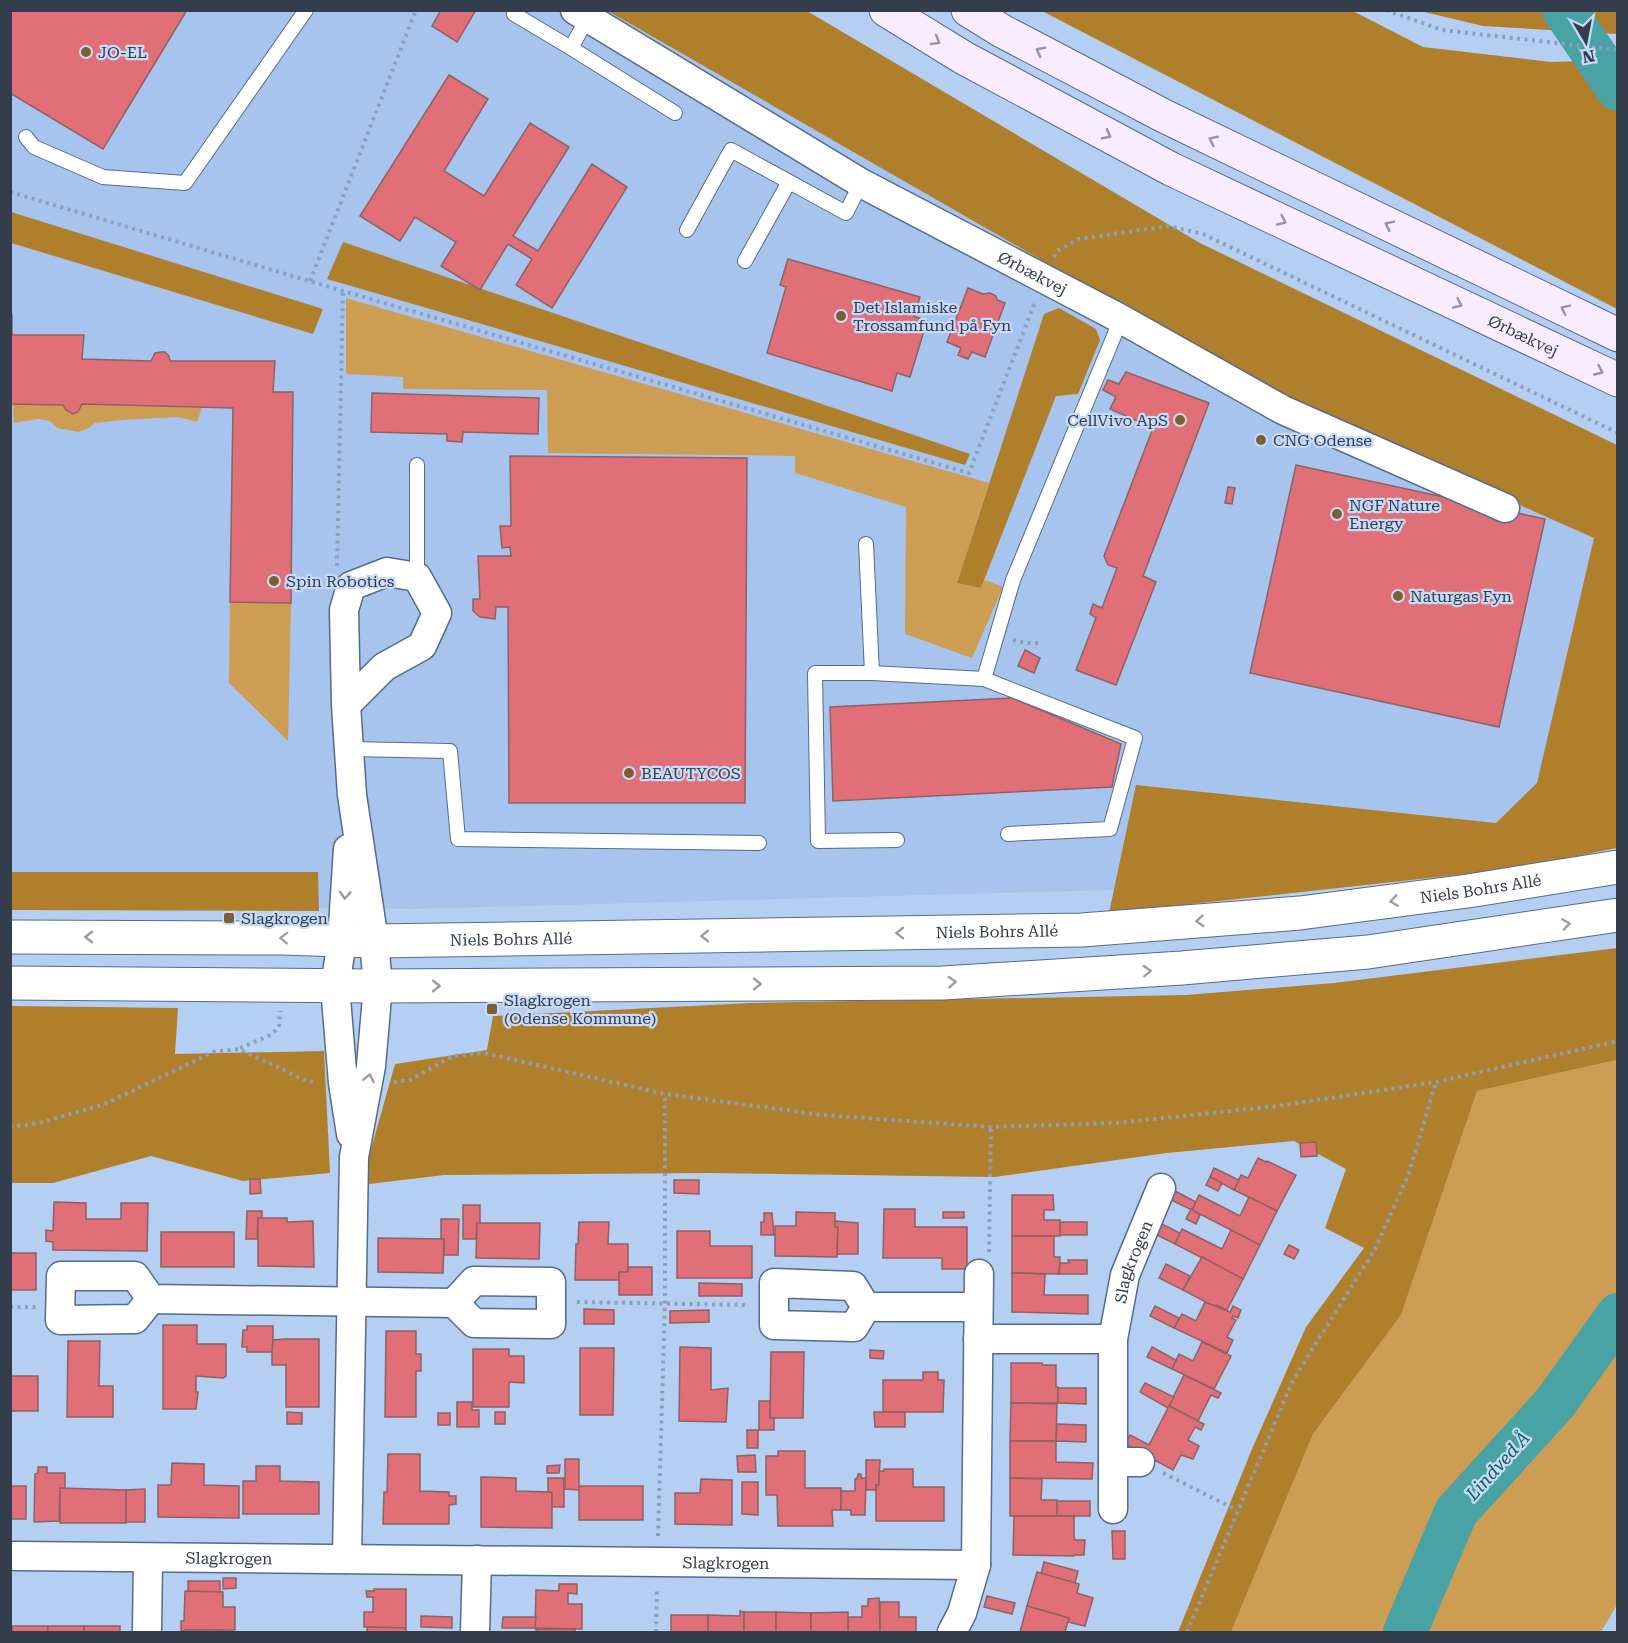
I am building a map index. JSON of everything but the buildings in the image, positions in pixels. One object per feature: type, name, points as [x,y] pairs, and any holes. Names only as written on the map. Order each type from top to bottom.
[{"type":"main road","name":"Ørbækvej","points":[[886,10],[964,57],[1171,169],[1617,380]]},
{"type":"main road","points":[[968,10],[1002,31],[1164,116],[1617,334]]},
{"type":"street","name":"Ørbækvej","points":[[581,14],[861,183],[1121,319],[1283,410],[1504,508]]},
{"type":"street","points":[[346,705],[384,667],[422,646],[437,613],[417,577],[387,572],[351,586],[344,610],[346,705],[352,795],[357,963],[347,1559]]},
{"type":"street","name":"Niels Bohrs Allé","points":[[10,983],[60,983],[357,963],[642,937],[1082,930],[1300,913],[1468,891],[1617,867]]},
{"type":"street","name":"Niels Bohrs Allé","points":[[10,937],[282,938],[357,963],[955,982],[1182,968],[1368,952],[1617,915]]},
{"type":"street","points":[[355,1083],[371,1066],[357,963]]},
{"type":"street","name":"Slagkrogen","points":[[1113,1509],[1126,1462],[1113,1339],[1125,1275],[1161,1188]]},
{"type":"street","points":[[952,1632],[962,1613],[976,1565],[979,1274]]},
{"type":"street","points":[[152,1299],[454,1303],[474,1323],[551,1324],[551,1282],[474,1281],[454,1303]]},
{"type":"street","points":[[774,1283],[853,1286],[866,1307],[854,1327],[774,1326],[774,1283]]},
{"type":"street","points":[[866,1307],[978,1307]]},
{"type":"street","points":[[978,1339],[1113,1339]]},
{"type":"street","name":"Slagkrogen","points":[[15,1556],[976,1565]]},
{"type":"street","points":[[147,1632],[148,1558]]},
{"type":"street","points":[[475,1632],[477,1560]]},
{"type":"lane","points":[[26,137],[34,147],[103,177],[185,183],[306,10]]},
{"type":"lane","points":[[514,14],[675,113]]},
{"type":"lane","points":[[571,48],[581,14]]},
{"type":"lane","points":[[687,230],[731,150],[846,213],[861,183]]},
{"type":"lane","points":[[745,261],[789,182]]},
{"type":"lane","points":[[984,679],[1013,580],[1121,319]]},
{"type":"lane","points":[[417,465],[417,577]]},
{"type":"lane","points":[[866,544],[872,673]]},
{"type":"lane","points":[[897,840],[818,841],[815,673],[872,673],[984,679],[1135,738],[1110,830],[1008,834]]},
{"type":"lane","points":[[349,749],[450,751],[458,838],[759,843]]},
{"type":"path","points":[[310,281],[416,10]]},
{"type":"path","points":[[1386,10],[1442,30],[1617,50]]},
{"type":"path","points":[[10,192],[969,473],[1043,279],[1057,251],[1078,239],[1168,226],[1203,234],[1617,433]]},
{"type":"path","points":[[337,571],[343,291]]},
{"type":"path","points":[[998,636],[1026,643],[1038,643]]},
{"type":"path","points":[[10,1127],[39,1123],[105,1104],[213,1052],[239,1049],[271,1035],[279,1027],[280,1007]]},
{"type":"path","points":[[239,1049],[307,1081],[355,1083],[410,1080],[453,1056],[484,1053],[665,1095],[823,1115],[991,1127],[1116,1123],[1277,1106],[1436,1082],[1617,1041]]},
{"type":"path","points":[[1187,1632],[1293,1380],[1375,1249],[1408,1176],[1436,1082]]},
{"type":"path","points":[[656,1632],[665,1303],[665,1095]]},
{"type":"path","points":[[979,1274],[989,1269],[991,1127]]},
{"type":"path","points":[[552,1301],[773,1305]]},
{"type":"path","points":[[1126,1462],[1237,1510]]},
{"type":"shaded area","points":[[11,11],[783,11],[1613,528],[1548,833],[1407,882],[413,909],[11,904]]},
{"type":"shaded area","points":[[608,11],[807,11],[1200,243],[1617,445],[1617,848],[1511,869],[1109,913],[1136,785],[1496,823],[1537,783],[1594,538],[1319,416],[1120,305]]},
{"type":"shaded area","points":[[1042,11],[1353,11],[1423,47],[1551,62],[1617,60],[1617,309]]},
{"type":"shaded area","points":[[1420,11],[1617,11],[1617,34],[1483,26]]},
{"type":"shaded area","points":[[11,212],[323,309],[313,334],[11,243]]},
{"type":"shaded area","points":[[343,242],[970,454],[965,465],[327,279]]},
{"type":"shaded area","points":[[346,298],[989,483],[957,583],[981,588],[985,580],[1003,587],[972,658],[905,634],[906,507],[795,473],[795,456],[548,453],[547,390],[403,389],[403,377],[346,374]]},
{"type":"shaded area","points":[[1059,308],[1096,329],[1100,340],[1078,394],[1056,396],[981,588],[957,583],[1044,314]]},
{"type":"shaded area","points":[[13,404],[63,405],[73,414],[78,412],[82,404],[202,408],[197,422],[178,417],[122,420],[95,423],[78,432],[57,428],[50,421],[39,419],[14,423]]},
{"type":"shaded area","points":[[230,602],[291,603],[288,741],[229,683]]},
{"type":"shaded area","points":[[11,872],[318,872],[319,911],[11,910]]},
{"type":"shaded area","points":[[1617,948],[1617,1060],[1477,1091],[1401,1315],[1313,1434],[1231,1632],[1178,1632],[1252,1449],[1306,1327],[1364,1248],[1325,1228],[1346,1169],[1294,1141],[1167,1153],[994,1177],[709,1173],[444,1175],[361,1185],[395,1064],[487,1050],[493,1016],[751,1003],[1186,995],[1334,983]]},
{"type":"shaded area","points":[[11,1006],[178,1008],[175,1054],[324,1051],[330,1173],[243,1181],[151,1156],[53,1183],[11,1183]]},
{"type":"shaded area","points":[[1617,1060],[1618,1603],[1601,1632],[1231,1632],[1313,1434],[1401,1315],[1477,1091]]},
{"type":"waterway","name":"Lindved Å","points":[[1564,10],[1618,89]]},
{"type":"waterway","name":"Lindved Å","points":[[1405,1632],[1456,1512],[1555,1403],[1618,1315]]},
{"type":"place","name":"JO-EL","points":[[86,52]]},
{"type":"place","name":"Det Islamiske Trossamfund på Fyn","points":[[841,316]]},
{"type":"place","name":"CellVivo ApS","points":[[1180,420]]},
{"type":"place","name":"CNG Odense","points":[[1261,440]]},
{"type":"place","name":"NGF Nature Energy","points":[[1337,514]]},
{"type":"place","name":"Spin Robotics","points":[[274,581]]},
{"type":"place","name":"Naturgas Fyn","points":[[1398,596]]},
{"type":"place","name":"BEAUTYCOS","points":[[629,773]]},
{"type":"place","name":"Slagkrogen","points":[[229,918]]},
{"type":"place","name":"Slagkrogen (Odense Kommune)","points":[[492,1009]]}]
